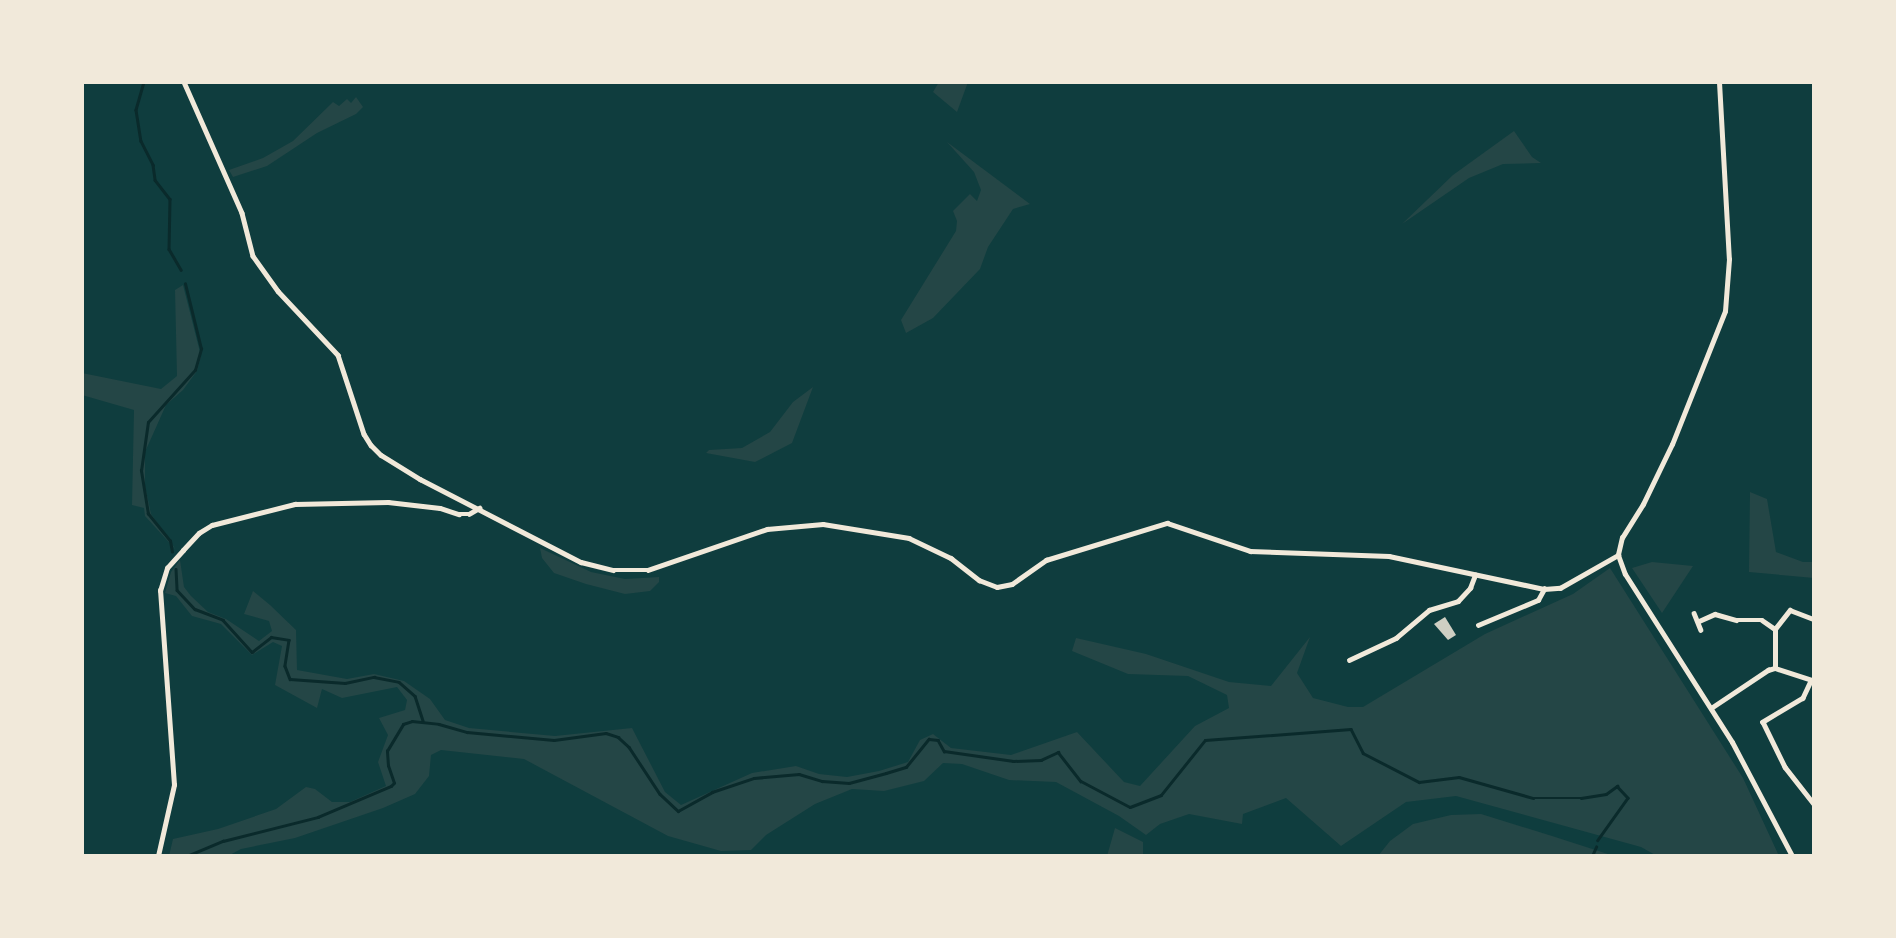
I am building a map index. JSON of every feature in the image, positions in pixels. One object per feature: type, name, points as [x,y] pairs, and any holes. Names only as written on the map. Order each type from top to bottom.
[{"type":"main road","points":[[1719,82],[1730,259],[1725,311],[1672,444],[1643,504],[1622,537],[1618,555],[1625,574],[1761,792],[1793,856]]},
{"type":"street","points":[[184,82],[242,213],[253,256],[278,291],[338,355],[364,434],[371,445],[397,466],[582,562],[630,572],[664,567],[767,529],[823,524],[909,538],[951,558],[979,580],[1005,587],[1046,560],[1167,523],[1250,551],[1389,556],[1544,589],[1560,588],[1618,555]]},
{"type":"street","points":[[158,856],[174,785],[160,591],[167,568],[198,533],[212,525],[295,504],[388,502],[440,508],[458,514],[469,514],[480,507]]},
{"type":"street","points":[[1349,660],[1396,638],[1429,610],[1458,601],[1470,588],[1475,575]]},
{"type":"street","points":[[1478,625],[1509,609],[1538,600],[1544,589]]},
{"type":"street","points":[[1775,668],[1774,629],[1790,610],[1814,619]]},
{"type":"street","points":[[1694,613],[1701,630]]},
{"type":"street","points":[[1699,621],[1715,614],[1736,620],[1762,621],[1774,629]]},
{"type":"street","points":[[1711,708],[1748,681],[1775,668],[1812,680],[1803,698],[1763,722],[1785,767],[1814,804]]},
{"type":"shaded area","points":[[939,82],[968,82],[957,112],[933,92]]},
{"type":"shaded area","points":[[356,97],[363,107],[356,114],[317,133],[267,166],[233,177],[229,170],[263,158],[293,141],[333,102],[339,106],[347,99],[351,103]]},
{"type":"shaded area","points":[[1514,131],[1532,157],[1541,163],[1503,164],[1469,178],[1402,224],[1453,175]]},
{"type":"shaded area","points":[[947,142],[1030,204],[1013,209],[988,247],[980,269],[933,318],[906,333],[901,320],[956,231],[957,221],[953,211],[970,194],[977,201],[981,190],[974,172]]},
{"type":"shaded area","points":[[183,285],[201,356],[197,371],[183,390],[166,405],[145,452],[145,486],[151,514],[176,550],[145,516],[144,508],[132,505],[134,410],[82,395],[82,373],[161,389],[177,376],[175,290]]},
{"type":"shaded area","points":[[813,387],[792,443],[755,462],[706,453],[709,450],[742,448],[770,432],[793,402]]},
{"type":"shaded area","points":[[1750,492],[1767,499],[1776,552],[1803,562],[1814,562],[1814,578],[1749,572]]},
{"type":"shaded area","points":[[540,548],[591,572],[625,579],[659,577],[659,582],[650,591],[625,594],[586,584],[554,573],[542,558]]},
{"type":"shaded area","points":[[180,560],[184,587],[191,596],[208,612],[226,619],[259,641],[272,631],[269,621],[244,614],[253,591],[270,605],[296,630],[297,670],[347,679],[374,674],[404,681],[430,699],[445,720],[469,728],[555,736],[632,728],[665,792],[681,805],[752,773],[796,766],[819,774],[847,777],[879,771],[908,762],[920,740],[933,734],[951,748],[1011,755],[1077,732],[1124,782],[1140,786],[1195,726],[1229,708],[1227,695],[1188,676],[1128,674],[1072,651],[1076,638],[1146,654],[1229,682],[1271,686],[1310,637],[1297,673],[1313,698],[1348,707],[1363,707],[1485,634],[1573,594],[1610,568],[1743,778],[1779,856],[1657,856],[1641,847],[1456,796],[1406,802],[1341,846],[1286,798],[1243,814],[1242,824],[1189,814],[1160,824],[1146,835],[1119,816],[1056,782],[1009,780],[962,764],[943,763],[924,781],[884,791],[852,789],[815,804],[766,835],[751,850],[721,851],[668,836],[524,759],[441,750],[431,755],[429,776],[415,794],[383,808],[295,838],[241,849],[228,856],[169,856],[173,839],[218,829],[276,809],[306,787],[315,789],[332,802],[350,802],[386,786],[378,762],[388,735],[379,718],[405,710],[407,700],[397,687],[342,698],[322,689],[317,708],[275,685],[282,646],[273,642],[252,655],[221,624],[192,616],[176,596],[165,593],[171,572]]},
{"type":"shaded area","points":[[1652,562],[1693,566],[1662,613],[1632,568]]},
{"type":"shaded area","points":[[1481,814],[1614,856],[1378,856],[1390,841],[1413,824],[1451,815]]},
{"type":"shaded area","points":[[1115,828],[1143,842],[1143,856],[1107,856]]},
{"type":"building","points":[[1445,617],[1456,635],[1448,640],[1434,624]]},
{"type":"waterway","points":[[144,82],[136,110],[141,141],[153,165],[155,180],[170,199],[169,249],[181,270]]},
{"type":"waterway","points":[[172,552],[170,541],[148,514],[141,471],[148,422],[195,370],[201,349],[185,284]]},
{"type":"waterway","points":[[176,569],[177,590],[195,609],[223,620],[252,652],[271,637],[289,640],[285,666],[290,679],[345,683],[374,677],[399,682],[415,696],[423,721]]},
{"type":"waterway","points":[[187,856],[223,841],[318,817],[391,786],[394,783],[388,766],[387,751],[403,724],[412,721],[439,724],[467,732],[554,740],[606,733],[618,737],[629,747],[660,794],[678,811],[712,792],[754,778],[799,774],[822,781],[849,783],[886,773],[906,767],[929,739],[938,740],[944,751],[1013,761],[1041,760],[1058,752],[1081,781],[1130,807],[1161,795],[1205,740],[1351,729],[1363,753],[1419,782],[1459,777],[1533,798],[1581,798],[1606,794],[1617,786],[1628,798],[1598,840]]},
{"type":"waterway","points":[[1592,856],[1596,847]]}]
